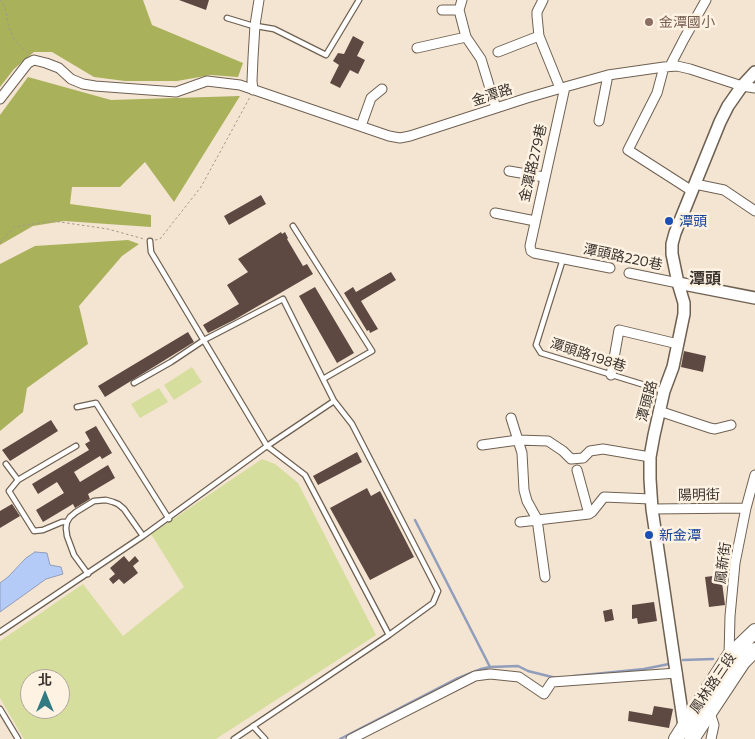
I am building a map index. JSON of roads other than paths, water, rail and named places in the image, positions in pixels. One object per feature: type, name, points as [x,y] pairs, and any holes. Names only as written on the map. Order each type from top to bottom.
[{"type":"main road","name":"鳳林路三段","points":[[691,733],[730,656],[755,631]]},
{"type":"main road","name":"鳳林路三段","points":[[676,739],[691,733],[710,713],[743,662],[755,650]]},
{"type":"street","points":[[254,90],[252,81],[256,25],[260,0]]},
{"type":"street","points":[[462,0],[459,10],[466,37],[481,59],[496,108]]},
{"type":"street","points":[[543,0],[537,12],[538,36],[562,88]]},
{"type":"street","points":[[706,0],[667,66],[657,93],[628,150],[693,187],[724,190],[755,211]]},
{"type":"street","points":[[442,10],[459,10]]},
{"type":"street","points":[[498,52],[538,36]]},
{"type":"street","points":[[417,48],[466,37]]},
{"type":"street","name":"金潭路","points":[[0,99],[28,63],[34,60],[59,68],[71,79],[83,84],[176,92],[207,81],[240,85],[389,136],[400,138],[608,75],[667,66],[690,69],[742,86],[755,88]]},
{"type":"street","name":"潭頭路","points":[[691,733],[677,672],[652,504],[650,457],[664,391],[673,367],[684,314],[684,302],[672,254],[675,233],[720,122],[728,106],[742,86],[755,72]]},
{"type":"street","points":[[599,121],[608,75]]},
{"type":"street","name":"金潭路279巷","points":[[530,246],[562,88]]},
{"type":"street","points":[[361,126],[371,98],[382,89]]},
{"type":"street","points":[[509,171],[544,177]]},
{"type":"street","points":[[495,213],[535,220]]},
{"type":"street","name":"潭頭路220巷","points":[[530,246],[531,251],[534,253],[610,268]]},
{"type":"street","name":"潭頭路220巷","points":[[629,272],[678,283]]},
{"type":"street","points":[[678,283],[755,298]]},
{"type":"street","points":[[611,375],[619,330],[678,344]]},
{"type":"street","points":[[660,411],[715,429],[731,424]]},
{"type":"street","points":[[511,418],[522,453],[522,481],[524,490],[537,519],[545,577]]},
{"type":"street","points":[[482,445],[518,440],[548,441],[571,458],[583,458],[590,451],[602,449],[650,457]]},
{"type":"street","points":[[520,522],[589,514],[577,470]]},
{"type":"street","name":"鳳新街","points":[[730,656],[730,616],[735,563],[755,475]]},
{"type":"street","name":"陽明街","points":[[589,514],[604,497],[652,504],[749,505]]},
{"type":"street","points":[[351,739],[475,676],[490,674],[519,677],[544,694],[552,682],[677,672]]},
{"type":"street","points":[[710,713],[714,725],[712,739]]},
{"type":"lane","points":[[227,18],[250,25],[274,29],[326,55],[358,0]]},
{"type":"lane","points":[[293,226],[372,351],[323,379]]},
{"type":"lane","points":[[150,241],[151,252],[267,446],[305,476],[389,635]]},
{"type":"lane","name":"潭頭路198巷","points":[[563,258],[536,345],[541,353],[664,391]]},
{"type":"lane","points":[[134,383],[204,340],[283,299],[334,401],[352,424],[438,591],[433,603],[389,635],[234,739]]},
{"type":"lane","points":[[0,632],[168,519],[267,446],[334,401]]},
{"type":"lane","points":[[77,407],[96,403],[168,519]]},
{"type":"lane","points":[[67,522],[34,531],[9,491],[18,480],[76,446]]},
{"type":"lane","points":[[6,464],[18,480]]},
{"type":"lane","points":[[88,574],[74,555],[67,536],[67,522],[76,512],[94,501],[106,500],[118,504],[124,509],[143,536]]},
{"type":"lane","points":[[0,709],[18,739]]},
{"type":"lane","points":[[253,726],[265,739]]},
{"type":"water","points":[[35,552],[47,553],[50,565],[61,567],[63,574],[46,579],[0,612],[0,583]]},
{"type":"waterway","points":[[415,520],[490,667]]},
{"type":"waterway","points":[[683,660],[713,659]]},
{"type":"waterway","points":[[574,676],[644,669],[669,664]]},
{"type":"waterway","points":[[340,739],[456,679],[481,669],[518,666],[528,671],[556,678]]},
{"type":"place","name":"金潭國小","points":[[649,22]]},
{"type":"place","name":"潭頭","points":[[669,221]]},
{"type":"place","name":"新金潭","points":[[649,535]]},
{"type":"district","name":"潭頭","points":[[705,279]]}]
